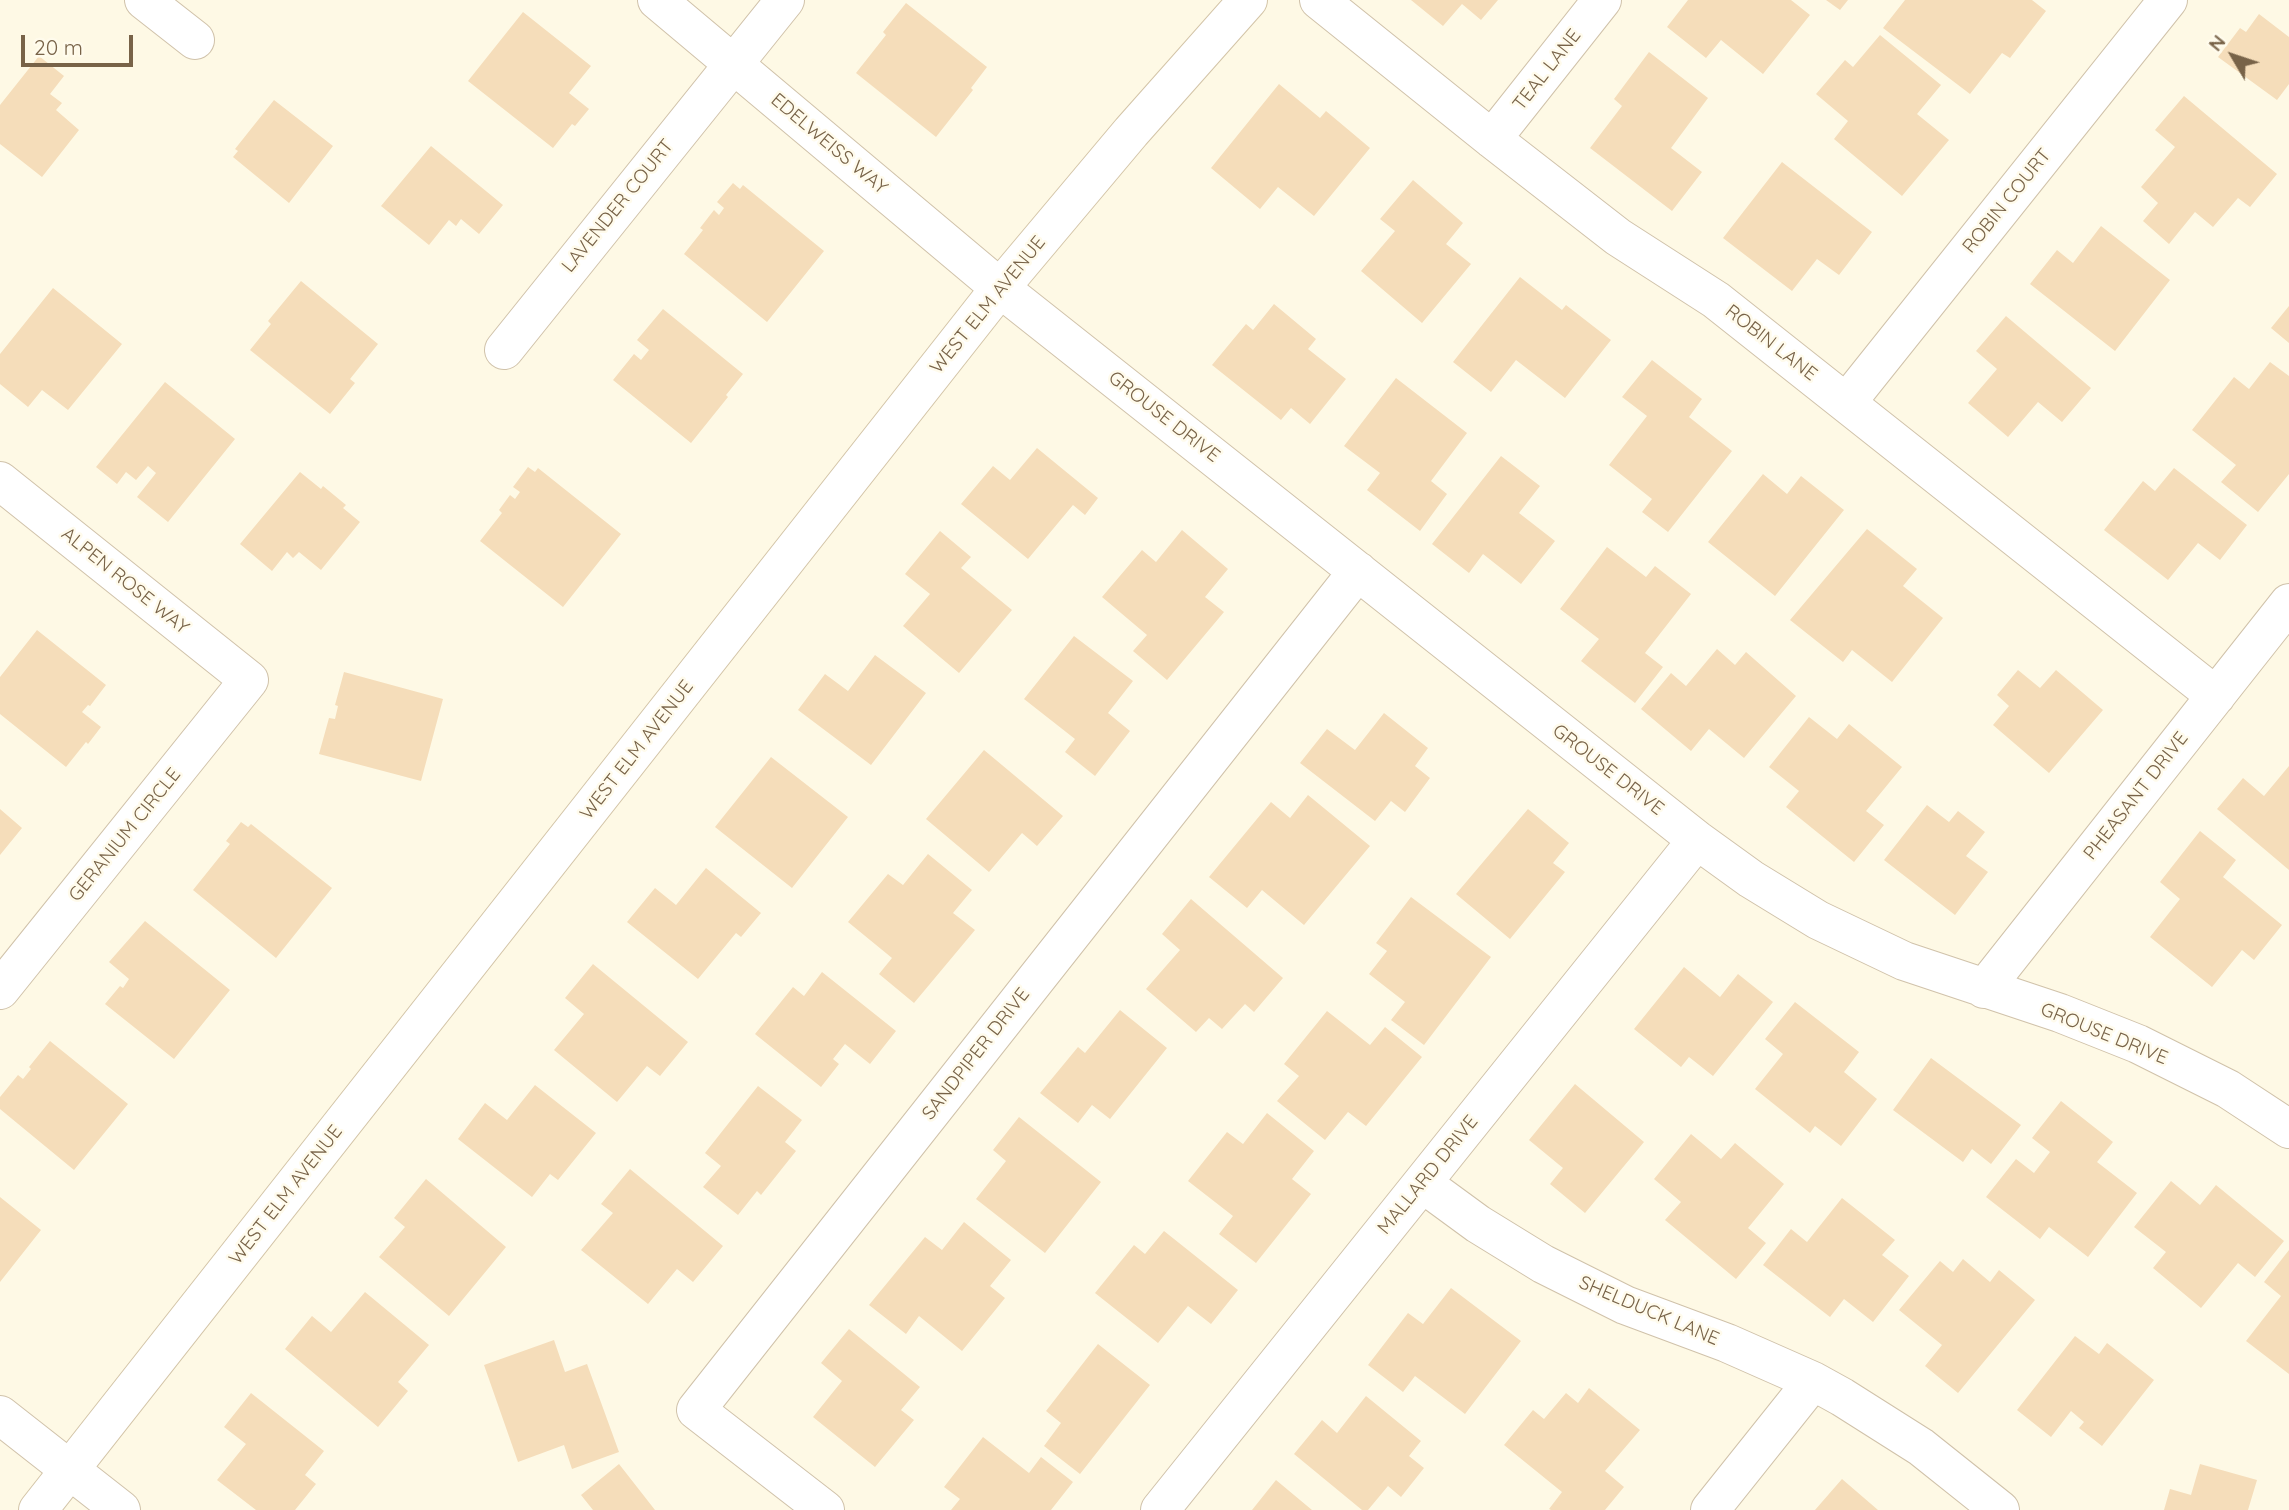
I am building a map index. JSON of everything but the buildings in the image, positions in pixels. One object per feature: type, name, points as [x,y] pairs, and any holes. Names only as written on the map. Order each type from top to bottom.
[{"type":"street","points":[[144,0],[195,40]]},
{"type":"street","name":"EDELWEISS WAY","points":[[657,0],[1000,288]]},
{"type":"street","name":"LAVENDER COURT","points":[[504,350],[785,0]]},
{"type":"street","name":"WEST ELM AVENUE","points":[[38,1510],[1000,288],[1131,132],[1248,0]]},
{"type":"street","name":"ROBIN LANE","points":[[1319,0],[1618,237],[1716,300],[2216,695]]},
{"type":"street","name":"TEAL LANE","points":[[1492,139],[1602,0]]},
{"type":"street","name":"ROBIN COURT","points":[[1847,402],[2168,0]]},
{"type":"street","name":"GROUSE DRIVE","points":[[1000,288],[1697,840],[1751,879],[1818,920],[1903,961],[2060,1013],[2138,1044],[2228,1089],[2289,1129]]},
{"type":"street","name":"ALPEN ROSE WAY","points":[[0,481],[249,680]]},
{"type":"street","name":"SANDPIPER DRIVE","points":[[825,1510],[696,1410],[1358,571]]},
{"type":"street","name":"PHEASANT DRIVE","points":[[1983,989],[2289,603]]},
{"type":"street","name":"GERANIUM CIRCLE","points":[[0,990],[249,680]]},
{"type":"street","name":"MALLARD DRIVE","points":[[1160,1510],[1697,840]]},
{"type":"street","name":"SHELDUCK LANE","points":[[1422,1183],[1478,1224],[1555,1270],[1625,1305],[1727,1343],[1813,1381],[1921,1447],[2000,1510]]},
{"type":"street","points":[[1710,1510],[1813,1381]]},
{"type":"street","points":[[0,1415],[121,1510]]}]
